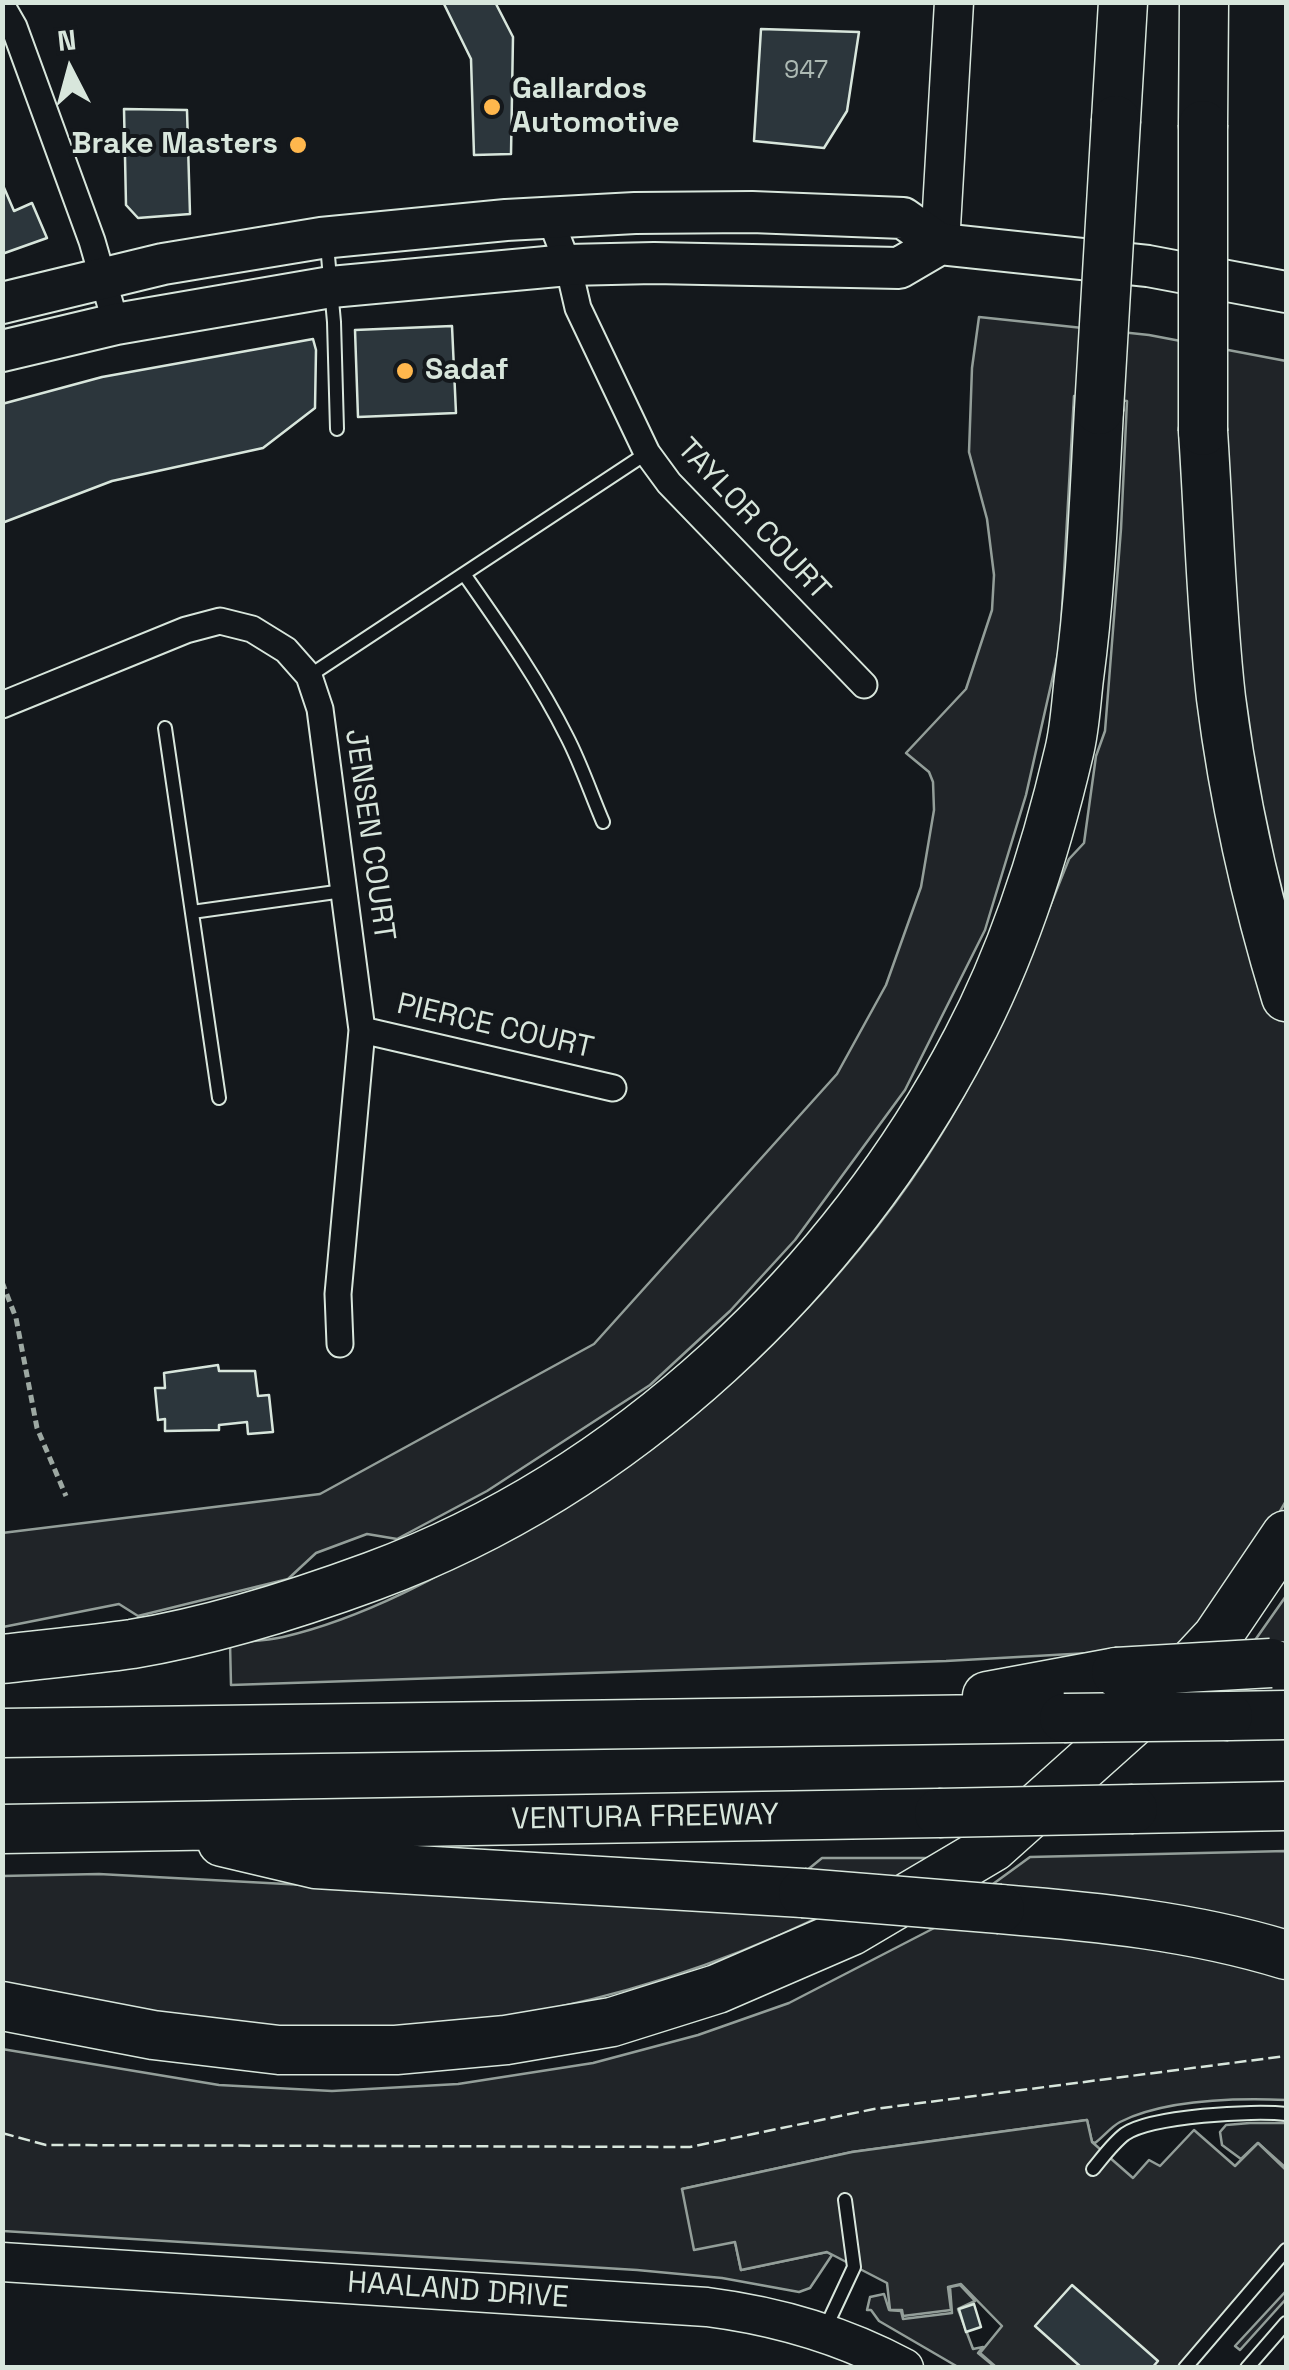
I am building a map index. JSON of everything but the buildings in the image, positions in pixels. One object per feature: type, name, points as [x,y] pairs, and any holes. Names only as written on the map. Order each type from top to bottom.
[{"type":"highway","points":[[2,1658],[135,1643],[263,1612],[376,1575],[486,1525],[584,1467],[672,1402],[778,1305],[866,1203],[968,1040],[997,977],[1040,860],[1070,748],[1090,599],[1123,2]]},
{"type":"highway","points":[[1204,2],[1204,431],[1221,696],[1248,859],[1286,997]]},
{"type":"highway","points":[[2,2006],[152,2035],[279,2050],[396,2050],[506,2040],[612,2022],[718,1988],[852,1931],[993,1847],[1165,1694],[1217,1637],[1286,1535]]},
{"type":"highway","points":[[836,1723],[1116,1672],[1279,1662]]},
{"type":"highway","points":[[2,1733],[1286,1715]]},
{"type":"highway","name":"VENTURA FREEWAY","points":[[2,1829],[1286,1806]]},
{"type":"highway","points":[[155,1826],[315,1864],[803,1893],[1116,1918],[1190,1930],[1286,1954]]},
{"type":"main road","points":[[2,303],[163,264],[326,237],[550,218],[752,212],[903,218],[940,244],[1148,266],[1286,292]]},
{"type":"main road","points":[[2,351],[116,324],[331,287],[568,265],[899,268],[940,244]]},
{"type":"street","points":[[940,244],[954,2]]},
{"type":"street","points":[[2,6],[32,75],[116,324]]},
{"type":"street","name":"TAYLOR COURT","points":[[550,218],[568,265],[574,299],[647,453],[668,483],[864,685]]},
{"type":"street","points":[[2,705],[186,630],[220,622],[252,628],[286,650],[309,676]]},
{"type":"street","name":"JENSEN COURT","points":[[309,676],[320,709],[362,1030],[338,1294],[340,1344]]},
{"type":"street","name":"PIERCE COURT","points":[[362,1030],[613,1088]]},
{"type":"street","name":"HAALAND DRIVE","points":[[2,2262],[707,2306],[762,2314],[824,2332],[870,2349],[904,2368]]},
{"type":"lane","points":[[326,237],[338,429]]},
{"type":"lane","points":[[309,676],[647,453]]},
{"type":"lane","points":[[464,574],[514,644],[545,697],[569,740],[603,822]]},
{"type":"lane","points":[[165,728],[219,1098]]},
{"type":"lane","points":[[192,912],[344,891]]},
{"type":"lane","points":[[1093,2169],[1126,2133],[1146,2125],[1195,2117],[1286,2114]]},
{"type":"lane","points":[[824,2332],[854,2267],[845,2200]]},
{"type":"lane","points":[[1185,2368],[1286,2250]]},
{"type":"lane","points":[[1247,2368],[1286,2322]]},
{"type":"path","points":[[2,1282],[16,1318],[37,1428],[66,1496]]},
{"type":"shaded area","points":[[979,317],[1149,335],[1286,361],[1286,1501],[1253,1558],[1179,1648],[946,1661],[231,1685],[230,1643],[314,1629],[403,1593],[596,1487],[667,1438],[756,1360],[839,1273],[877,1227],[942,1133],[1011,999],[1069,859],[1084,843],[1096,756],[1105,731],[1127,401],[1074,396],[1060,645],[1026,795],[985,930],[905,1090],[795,1240],[730,1311],[650,1385],[487,1491],[397,1539],[367,1534],[316,1553],[288,1579],[138,1616],[119,1604],[3,1627],[2,1533],[320,1494],[594,1344],[837,1074],[886,985],[921,887],[934,810],[933,782],[929,772],[906,753],[966,689],[992,610],[994,575],[987,519],[969,452],[972,368]]},
{"type":"shaded area","points":[[1286,1596],[1286,1642],[1253,1643]]},
{"type":"shaded area","points":[[1286,1851],[1286,1941],[982,1892],[1030,1857]]},
{"type":"shaded area","points":[[822,1858],[929,1858],[783,1934],[706,1964],[628,1990],[548,2009],[467,2022],[385,2029],[264,2026],[3,1984],[2,1876],[99,1874],[454,1893],[795,1880]]},
{"type":"shaded area","points":[[940,1925],[1110,1938],[1286,1975],[1286,2100],[1180,2104],[1120,2122],[1095,2143],[1087,2120],[852,2152],[682,2189],[735,2242],[741,2270],[827,2252],[832,2255],[810,2288],[799,2292],[722,2278],[637,2270],[3,2231],[2,2049],[219,2085],[332,2091],[458,2084],[593,2063],[698,2035],[789,2003]]},
{"type":"shaded area","points":[[1087,2120],[1092,2142],[1133,2178],[1149,2160],[1160,2166],[1194,2130],[1235,2166],[1258,2143],[1286,2170],[1286,2246],[1178,2367],[996,2367],[980,2353],[1002,2326],[961,2284],[948,2287],[951,2310],[903,2316],[902,2310],[890,2310],[887,2283],[827,2252],[741,2270],[735,2242],[694,2250],[682,2189],[852,2152]]},
{"type":"shaded area","points":[[1286,2123],[1286,2168],[1258,2143],[1241,2159],[1222,2145],[1220,2132],[1226,2125]]},
{"type":"shaded area","points":[[960,2285],[975,2301],[958,2309],[973,2349],[983,2347],[978,2353],[995,2367],[958,2367],[867,2310],[870,2297],[884,2294],[889,2310],[901,2311],[903,2319],[952,2313],[950,2287]]},
{"type":"shaded area","points":[[1286,2291],[1286,2299],[1240,2350],[1235,2346]]},
{"type":"fence","points":[[2,2133],[46,2145],[690,2147],[874,2109],[1286,2056]]},
{"type":"place","name":"Gallardos Automotive","points":[[492,107]]},
{"type":"place","name":"Brake Masters","points":[[298,145]]},
{"type":"place","name":"Sadaf","points":[[405,371]]}]
